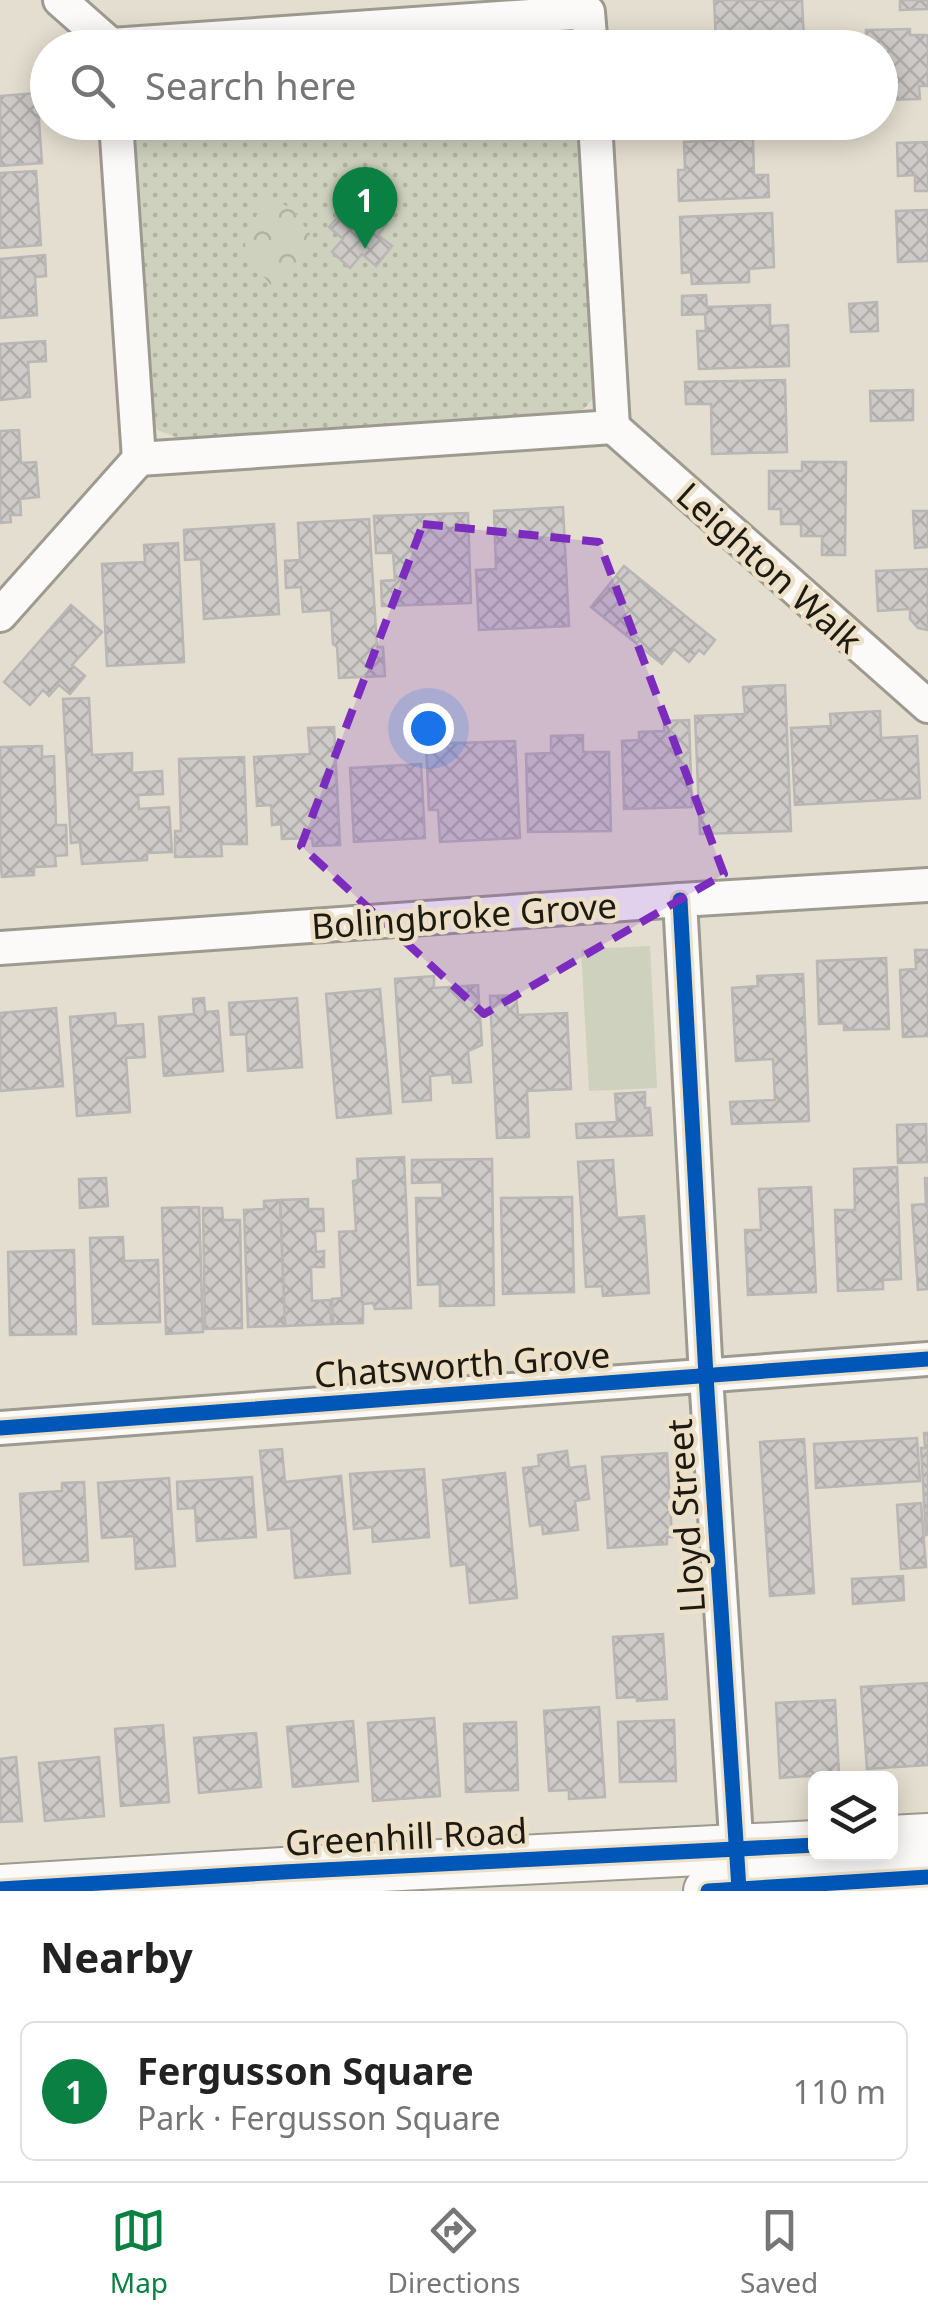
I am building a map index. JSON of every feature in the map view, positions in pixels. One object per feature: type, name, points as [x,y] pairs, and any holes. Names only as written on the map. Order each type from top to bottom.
[{"type":"main road","points":[[898,1840],[928,1838]]},
{"type":"main road","name":"Greenhill Road","points":[[728,1876],[808,1848]]},
{"type":"main road","name":"Greenhill Road","points":[[0,1889],[284,1881],[928,1877]]},
{"type":"street","points":[[60,0],[93,30]]},
{"type":"street","points":[[304,30],[594,6]]},
{"type":"street","points":[[117,140],[139,458]]},
{"type":"street","points":[[0,614],[139,458],[613,428],[596,140]]},
{"type":"street","name":"Leighton Walk","points":[[613,428],[928,706]]},
{"type":"street","name":"Bolingbroke Grove","points":[[0,948],[928,885]]},
{"type":"street","name":"Lloyd Street","points":[[680,900],[728,1876]]},
{"type":"street","name":"Chatsworth Grove","points":[[0,1428],[928,1359]]},
{"type":"highlighted area","points":[[423,524],[599,542],[724,874],[484,1014],[301,846]]},
{"type":"green space","points":[[130,140],[584,140],[598,389],[583,409],[569,418],[184,440],[157,430],[147,399]]},
{"type":"green space","points":[[268,195],[293,210],[315,241],[297,271],[275,290],[247,254],[245,245]]},
{"type":"green space","points":[[650,946],[657,1088],[589,1091],[581,949]]},
{"type":"building","points":[[714,0],[802,0],[804,30],[715,30]]},
{"type":"building","points":[[900,0],[928,0],[928,9],[900,10]]},
{"type":"building","points":[[910,29],[910,35],[928,35],[928,86],[919,86],[920,99],[898,100],[898,30],[866,30]]},
{"type":"building","points":[[30,94],[30,140],[40,140],[42,163],[0,166],[0,96]]},
{"type":"building","points":[[753,140],[754,175],[768,175],[769,197],[679,201],[678,170],[685,170],[684,142]]},
{"type":"building","points":[[928,142],[928,191],[915,191],[915,175],[898,176],[897,143]]},
{"type":"building","points":[[36,171],[41,245],[0,248],[0,173]]},
{"type":"building","points":[[368,209],[386,225],[378,235],[392,246],[376,266],[362,254],[350,268],[332,252],[343,239],[329,227],[343,211],[356,222]]},
{"type":"building","points":[[928,210],[928,261],[898,262],[896,211]]},
{"type":"building","points":[[772,213],[774,267],[749,269],[749,282],[692,284],[691,272],[682,273],[680,217]]},
{"type":"building","points":[[45,255],[46,276],[35,277],[37,315],[0,318],[0,259]]},
{"type":"building","points":[[706,295],[707,307],[770,305],[770,326],[788,325],[789,366],[699,369],[697,331],[706,331],[705,314],[682,315],[682,296]]},
{"type":"building","points":[[877,302],[878,331],[851,332],[849,304]]},
{"type":"building","points":[[45,341],[46,361],[28,362],[30,397],[0,400],[0,344]]},
{"type":"building","points":[[785,380],[787,452],[712,454],[711,404],[686,404],[685,382]]},
{"type":"building","points":[[913,390],[913,420],[871,421],[870,391]]},
{"type":"building","points":[[19,430],[21,463],[36,462],[39,497],[20,499],[21,515],[10,515],[11,522],[0,523],[0,431]]},
{"type":"building","points":[[802,462],[846,462],[845,555],[822,555],[822,536],[801,536],[801,524],[781,524],[781,509],[769,509],[769,471],[802,471]]},
{"type":"building","points":[[563,507],[569,626],[479,630],[476,570],[496,569],[494,511]]},
{"type":"building","points":[[913,511],[928,511],[928,547],[915,548]]},
{"type":"building","points":[[468,513],[471,603],[382,606],[381,581],[395,580],[393,553],[376,553],[374,516]]},
{"type":"building","points":[[369,519],[377,647],[383,647],[385,676],[339,678],[331,610],[303,612],[301,587],[286,588],[285,561],[300,560],[298,523]]},
{"type":"building","points":[[274,524],[279,614],[204,619],[201,559],[185,560],[184,530]]},
{"type":"building","points":[[178,543],[184,662],[107,666],[102,564],[145,562],[144,545]]},
{"type":"building","points":[[624,566],[715,640],[704,654],[699,650],[689,662],[674,649],[662,664],[591,607]]},
{"type":"building","points":[[928,569],[928,630],[918,628],[910,619],[910,609],[878,611],[876,571]]},
{"type":"building","points":[[71,605],[102,632],[72,665],[85,676],[70,694],[59,685],[49,696],[43,690],[30,705],[4,682]]},
{"type":"building","points":[[785,685],[791,831],[700,834],[695,716],[745,714],[743,687]]},
{"type":"building","points":[[89,698],[92,755],[132,753],[132,773],[162,771],[163,794],[138,795],[139,809],[169,807],[172,852],[147,853],[147,860],[82,864],[80,842],[71,843],[63,699]]},
{"type":"building","points":[[880,711],[881,738],[917,736],[920,798],[795,805],[791,728],[831,726],[830,714]]},
{"type":"building","points":[[689,720],[692,807],[624,809],[622,741],[639,740],[639,732],[664,731],[664,721]]},
{"type":"building","points":[[334,727],[340,845],[313,846],[312,838],[282,839],[281,824],[272,825],[271,805],[257,806],[254,757],[310,754],[308,728]]},
{"type":"building","points":[[583,735],[583,752],[609,752],[611,831],[528,832],[526,754],[551,753],[551,736]]},
{"type":"building","points":[[515,741],[520,838],[440,842],[438,810],[429,810],[426,744]]},
{"type":"building","points":[[42,746],[42,757],[54,756],[56,825],[66,825],[67,855],[55,856],[56,866],[34,867],[34,875],[2,877],[0,747]]},
{"type":"building","points":[[244,757],[247,844],[221,844],[222,856],[175,857],[175,831],[181,831],[179,759]]},
{"type":"building","points":[[421,764],[425,838],[354,842],[350,768]]},
{"type":"building","points":[[915,950],[928,950],[928,1036],[903,1037],[900,970],[916,969]]},
{"type":"building","points":[[886,958],[889,1029],[844,1030],[844,1023],[819,1024],[817,961]]},
{"type":"building","points":[[803,974],[809,1121],[732,1124],[730,1102],[775,1100],[773,1059],[736,1061],[732,988],[758,986],[757,976]]},
{"type":"building","points":[[434,976],[434,988],[478,985],[482,1045],[468,1051],[471,1082],[453,1083],[452,1074],[430,1076],[431,1100],[403,1102],[395,979]]},
{"type":"building","points":[[380,989],[391,1113],[337,1118],[326,994]]},
{"type":"building","points":[[516,995],[518,1015],[567,1013],[571,1089],[527,1091],[529,1137],[497,1138],[490,996]]},
{"type":"building","points":[[204,998],[205,1012],[218,1011],[223,1071],[164,1076],[159,1017],[194,1014],[193,999]]},
{"type":"building","points":[[297,998],[302,1067],[248,1071],[246,1034],[231,1035],[229,1003]]},
{"type":"building","points":[[56,1008],[63,1086],[0,1091],[0,1013]]},
{"type":"building","points":[[115,1013],[116,1026],[143,1024],[145,1057],[126,1058],[130,1112],[77,1116],[70,1017]]},
{"type":"building","points":[[645,1092],[652,1135],[577,1138],[576,1124],[617,1122],[615,1094]]},
{"type":"building","points":[[926,1124],[927,1162],[898,1163],[897,1125]]},
{"type":"building","points":[[404,1157],[411,1308],[375,1309],[373,1303],[363,1304],[363,1323],[333,1324],[332,1299],[342,1298],[339,1232],[356,1231],[353,1181],[358,1180],[357,1159]]},
{"type":"building","points":[[492,1159],[494,1305],[440,1306],[440,1284],[418,1285],[416,1198],[443,1198],[442,1182],[412,1183],[412,1160]]},
{"type":"building","points":[[613,1160],[617,1218],[644,1216],[649,1293],[603,1296],[602,1286],[586,1287],[578,1162]]},
{"type":"building","points":[[897,1167],[901,1279],[883,1280],[883,1289],[838,1291],[835,1210],[855,1210],[854,1169]]},
{"type":"building","points":[[106,1178],[108,1206],[80,1208],[79,1179]]},
{"type":"building","points":[[928,1178],[928,1289],[918,1290],[912,1205],[926,1204]]},
{"type":"building","points":[[811,1187],[816,1292],[748,1295],[745,1230],[761,1230],[759,1189]]},
{"type":"building","points":[[572,1197],[574,1292],[503,1294],[501,1198]]},
{"type":"building","points":[[308,1199],[308,1209],[323,1209],[324,1231],[315,1231],[316,1252],[324,1251],[324,1267],[311,1267],[312,1301],[330,1300],[331,1324],[285,1326],[280,1200]]},
{"type":"building","points":[[280,1200],[285,1326],[248,1327],[244,1210],[264,1209],[264,1201]]},
{"type":"building","points":[[199,1207],[203,1332],[166,1334],[162,1208]]},
{"type":"building","points":[[203,1208],[222,1208],[223,1220],[240,1220],[242,1328],[205,1329]]},
{"type":"building","points":[[123,1237],[124,1261],[158,1260],[160,1322],[93,1324],[90,1238]]},
{"type":"building","points":[[74,1250],[76,1334],[10,1335],[8,1252]]},
{"type":"building","points":[[924,1433],[928,1433],[926,1535],[921,1448],[925,1448]]},
{"type":"building","points":[[917,1438],[920,1481],[816,1488],[814,1444]]},
{"type":"building","points":[[804,1439],[814,1593],[770,1596],[760,1442]]},
{"type":"building","points":[[282,1449],[285,1482],[341,1476],[350,1573],[295,1578],[291,1528],[268,1530],[260,1451]]},
{"type":"building","points":[[567,1451],[569,1468],[585,1466],[589,1499],[575,1501],[578,1530],[543,1534],[542,1524],[530,1526],[523,1468],[539,1466],[538,1455]]},
{"type":"building","points":[[667,1453],[672,1537],[667,1537],[667,1544],[608,1548],[602,1457]]},
{"type":"building","points":[[424,1469],[429,1537],[373,1542],[372,1527],[354,1529],[350,1474]]},
{"type":"building","points":[[505,1473],[517,1598],[470,1603],[466,1564],[451,1566],[443,1480]]},
{"type":"building","points":[[252,1477],[256,1537],[197,1541],[195,1508],[178,1509],[177,1482]]},
{"type":"building","points":[[169,1478],[175,1566],[136,1569],[134,1536],[102,1538],[98,1483]]},
{"type":"building","points":[[84,1482],[88,1561],[24,1565],[20,1494],[62,1491],[62,1483]]},
{"type":"building","points":[[921,1503],[926,1567],[901,1569],[897,1505]]},
{"type":"building","points":[[903,1576],[904,1600],[853,1604],[852,1579]]},
{"type":"building","points":[[663,1634],[667,1699],[617,1698],[613,1637]]},
{"type":"building","points":[[928,1683],[928,1765],[867,1769],[861,1687]]},
{"type":"building","points":[[835,1700],[839,1771],[808,1771],[808,1776],[780,1778],[776,1703]]},
{"type":"building","points":[[599,1707],[605,1797],[569,1799],[569,1790],[549,1791],[544,1711]]},
{"type":"building","points":[[434,1718],[440,1796],[373,1801],[368,1723]]},
{"type":"building","points":[[674,1720],[676,1781],[620,1782],[618,1722]]},
{"type":"building","points":[[353,1721],[358,1781],[293,1787],[287,1727]]},
{"type":"building","points":[[516,1722],[518,1790],[466,1792],[464,1724]]},
{"type":"building","points":[[163,1725],[169,1802],[121,1806],[115,1729]]},
{"type":"building","points":[[256,1733],[261,1787],[199,1793],[194,1738]]},
{"type":"building","points":[[16,1757],[22,1821],[0,1822],[0,1759]]},
{"type":"building","points":[[99,1757],[104,1816],[45,1821],[39,1763]]},
{"type":"cycle path","points":[[680,900],[739,1889]]},
{"type":"cycle path","points":[[0,1428],[928,1359]]},
{"type":"cycle path","points":[[0,1889],[808,1845]]},
{"type":"cycle path","points":[[708,1891],[928,1877]]},
{"type":"place","name":"Fergusson Square","points":[[365,249]]}]
